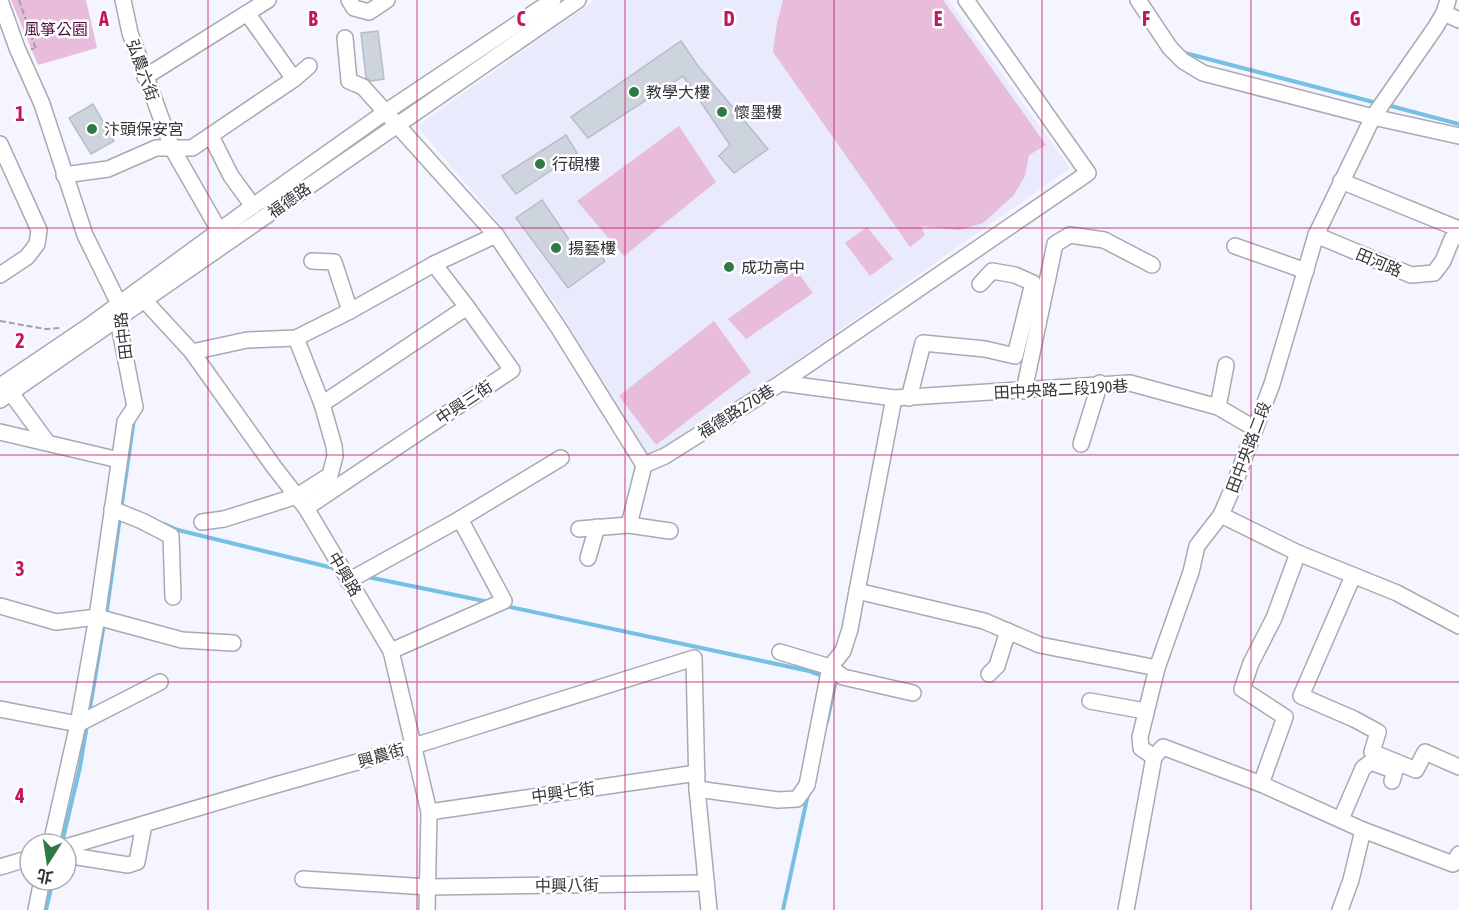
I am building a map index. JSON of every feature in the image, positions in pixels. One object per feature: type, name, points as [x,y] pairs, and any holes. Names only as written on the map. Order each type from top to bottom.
[{"type":"street","name":"田中路","points":[[0,0],[17,48],[42,104],[85,235],[119,304],[118,320],[135,407],[125,422],[97,617],[78,724],[54,832]]},
{"type":"street","name":"弘農六街","points":[[123,0],[130,33],[172,148],[220,232]]},
{"type":"street","points":[[145,77],[268,0]]},
{"type":"street","points":[[349,0],[354,8],[369,12],[387,0]]},
{"type":"street","name":"福德路","points":[[4,393],[118,320],[141,296],[253,206],[384,113],[556,4],[578,0]]},
{"type":"street","name":"福德路270巷","points":[[644,465],[665,456],[781,383],[1088,173],[966,0]]},
{"type":"street","points":[[1138,0],[1170,48],[1183,61],[1203,73],[1379,108],[1459,136]]},
{"type":"street","name":"福德路","points":[[4,393],[119,304],[141,296],[396,125],[556,4]]},
{"type":"street","points":[[1446,7],[1459,20]]},
{"type":"street","name":"田中央路二段","points":[[1154,757],[1141,748],[1140,736],[1157,668],[1191,572],[1197,546],[1221,515],[1272,384],[1316,236],[1341,181],[1379,108],[1446,7]]},
{"type":"street","points":[[247,13],[294,79]]},
{"type":"street","points":[[345,38],[349,81],[363,87],[496,236],[558,327],[644,465],[629,525]]},
{"type":"street","points":[[64,175],[108,170],[156,148],[192,148],[294,79],[309,66]]},
{"type":"street","points":[[211,136],[231,176],[253,206]]},
{"type":"street","points":[[0,144],[6,176],[39,230],[37,244],[27,257],[0,275]]},
{"type":"street","points":[[1341,181],[1459,229]]},
{"type":"street","points":[[1024,391],[1055,244],[1070,235],[1104,240],[1152,265]]},
{"type":"street","points":[[192,351],[247,340],[296,338],[434,264],[496,236]]},
{"type":"street","name":"田河路","points":[[1316,236],[1411,275],[1434,273],[1443,261],[1452,239],[1459,236]]},
{"type":"street","points":[[1235,246],[1306,272]]},
{"type":"street","points":[[312,261],[334,262],[350,311]]},
{"type":"street","name":"中興三街","points":[[302,502],[512,370],[434,264]]},
{"type":"street","points":[[698,789],[778,800],[797,798],[807,785],[831,667],[843,651],[850,630],[902,398],[923,343],[985,349],[1015,356],[1033,283],[1015,275],[992,271],[980,284]]},
{"type":"street","name":"中興路","points":[[141,296],[192,351],[302,502],[391,651],[429,812],[428,910]]},
{"type":"street","points":[[322,404],[467,307]]},
{"type":"street","points":[[202,522],[302,502],[330,475],[335,456],[334,446],[322,404],[296,338]]},
{"type":"street","points":[[1218,407],[1226,365]]},
{"type":"street","name":"田中央路二段190巷","points":[[781,383],[902,398],[1024,391],[1100,383],[1130,383],[1218,407],[1254,428]]},
{"type":"street","points":[[1081,444],[1100,383]]},
{"type":"street","points":[[4,393],[47,442]]},
{"type":"street","points":[[0,432],[119,460]]},
{"type":"street","points":[[348,580],[460,519],[561,458]]},
{"type":"street","points":[[112,509],[171,536],[173,597]]},
{"type":"street","points":[[1221,515],[1299,553],[1397,593],[1459,626]]},
{"type":"street","points":[[391,651],[504,601],[460,519]]},
{"type":"street","points":[[579,529],[629,525],[670,531]]},
{"type":"street","points":[[588,558],[597,527]]},
{"type":"street","points":[[1261,784],[1285,717],[1242,689],[1251,663],[1274,618],[1299,553]]},
{"type":"street","points":[[1353,576],[1301,696],[1354,718],[1378,732],[1372,752],[1416,770],[1425,752],[1459,767]]},
{"type":"street","points":[[858,591],[984,621],[1040,645],[1157,668]]},
{"type":"street","points":[[0,606],[56,622],[97,617],[182,640],[232,643]]},
{"type":"street","points":[[989,674],[997,666],[1008,631]]},
{"type":"street","points":[[780,652],[831,667],[843,677],[914,693]]},
{"type":"street","name":"興農街","points":[[78,843],[414,746],[694,658],[697,773]]},
{"type":"street","points":[[0,709],[78,724],[160,682]]},
{"type":"street","points":[[1090,701],[1145,711]]},
{"type":"street","points":[[1126,910],[1154,757],[1164,747],[1261,784],[1363,831],[1453,864],[1459,854]]},
{"type":"street","points":[[1341,819],[1363,768],[1371,762],[1395,771],[1392,782]]},
{"type":"street","points":[[697,773],[709,910]]},
{"type":"street","name":"中興七街","points":[[429,812],[697,773]]},
{"type":"street","points":[[78,857],[128,865],[136,862],[144,824]]},
{"type":"street","points":[[1340,910],[1351,880],[1363,831]]},
{"type":"street","points":[[0,867],[18,862]]},
{"type":"street","name":"中興八街","points":[[303,879],[428,887],[706,884]]},
{"type":"street","points":[[36,910],[40,892]]},
{"type":"path","points":[[17,48],[36,49],[19,0]]},
{"type":"path","points":[[0,321],[45,329],[67,328]]},
{"type":"shaded area","name":"成功高中","points":[[595,0],[948,0],[1070,168],[780,372],[649,458],[617,413],[563,315],[495,218],[417,126]]},
{"type":"green space","name":"風箏公園","points":[[11,0],[86,0],[97,48],[38,65]]},
{"type":"green space","points":[[783,0],[943,0],[1046,145],[1029,155],[1025,176],[1014,195],[983,223],[959,230],[921,226],[925,235],[910,247],[773,52]]},
{"type":"green space","points":[[679,126],[716,182],[624,256],[577,201]]},
{"type":"green space","points":[[867,227],[893,259],[870,276],[845,243]]},
{"type":"green space","points":[[796,270],[813,293],[746,339],[728,319]]},
{"type":"green space","points":[[714,321],[751,372],[656,445],[619,396]]},
{"type":"building","points":[[378,31],[384,79],[371,81],[366,78],[361,33]]},
{"type":"building","points":[[681,41],[698,66],[768,149],[734,173],[719,156],[730,145],[683,76],[588,138],[571,117]]},
{"type":"building","name":"汴頭保安宮","points":[[93,104],[114,141],[91,154],[69,118]]},
{"type":"building","name":"行硯樓","points":[[566,135],[577,153],[516,194],[502,176]]},
{"type":"building","name":"揚藝樓","points":[[542,200],[578,253],[594,243],[605,261],[568,288],[516,218]]},
{"type":"waterway","points":[[1181,52],[1377,103]]},
{"type":"waterway","points":[[1387,105],[1459,124]]},
{"type":"waterway","points":[[121,510],[134,419]]},
{"type":"waterway","points":[[106,617],[120,517]]},
{"type":"waterway","points":[[164,524],[178,530],[337,569]]},
{"type":"waterway","points":[[368,577],[489,602]]},
{"type":"waterway","points":[[506,606],[809,671],[823,676]]},
{"type":"waterway","points":[[89,714],[104,624]]},
{"type":"waterway","points":[[827,722],[836,680],[833,679]]},
{"type":"waterway","points":[[65,832],[87,725]]},
{"type":"waterway","points":[[783,910],[808,794]]},
{"type":"waterway","points":[[46,910],[50,892]]},
{"type":"place","name":"教學大樓","points":[[634,92]]},
{"type":"place","name":"懷墨樓","points":[[722,112]]},
{"type":"place","name":"汴頭保安宮","points":[[92,129]]},
{"type":"place","name":"行硯樓","points":[[540,164]]},
{"type":"place","name":"揚藝樓","points":[[556,248]]},
{"type":"place","name":"成功高中","points":[[729,267]]}]
